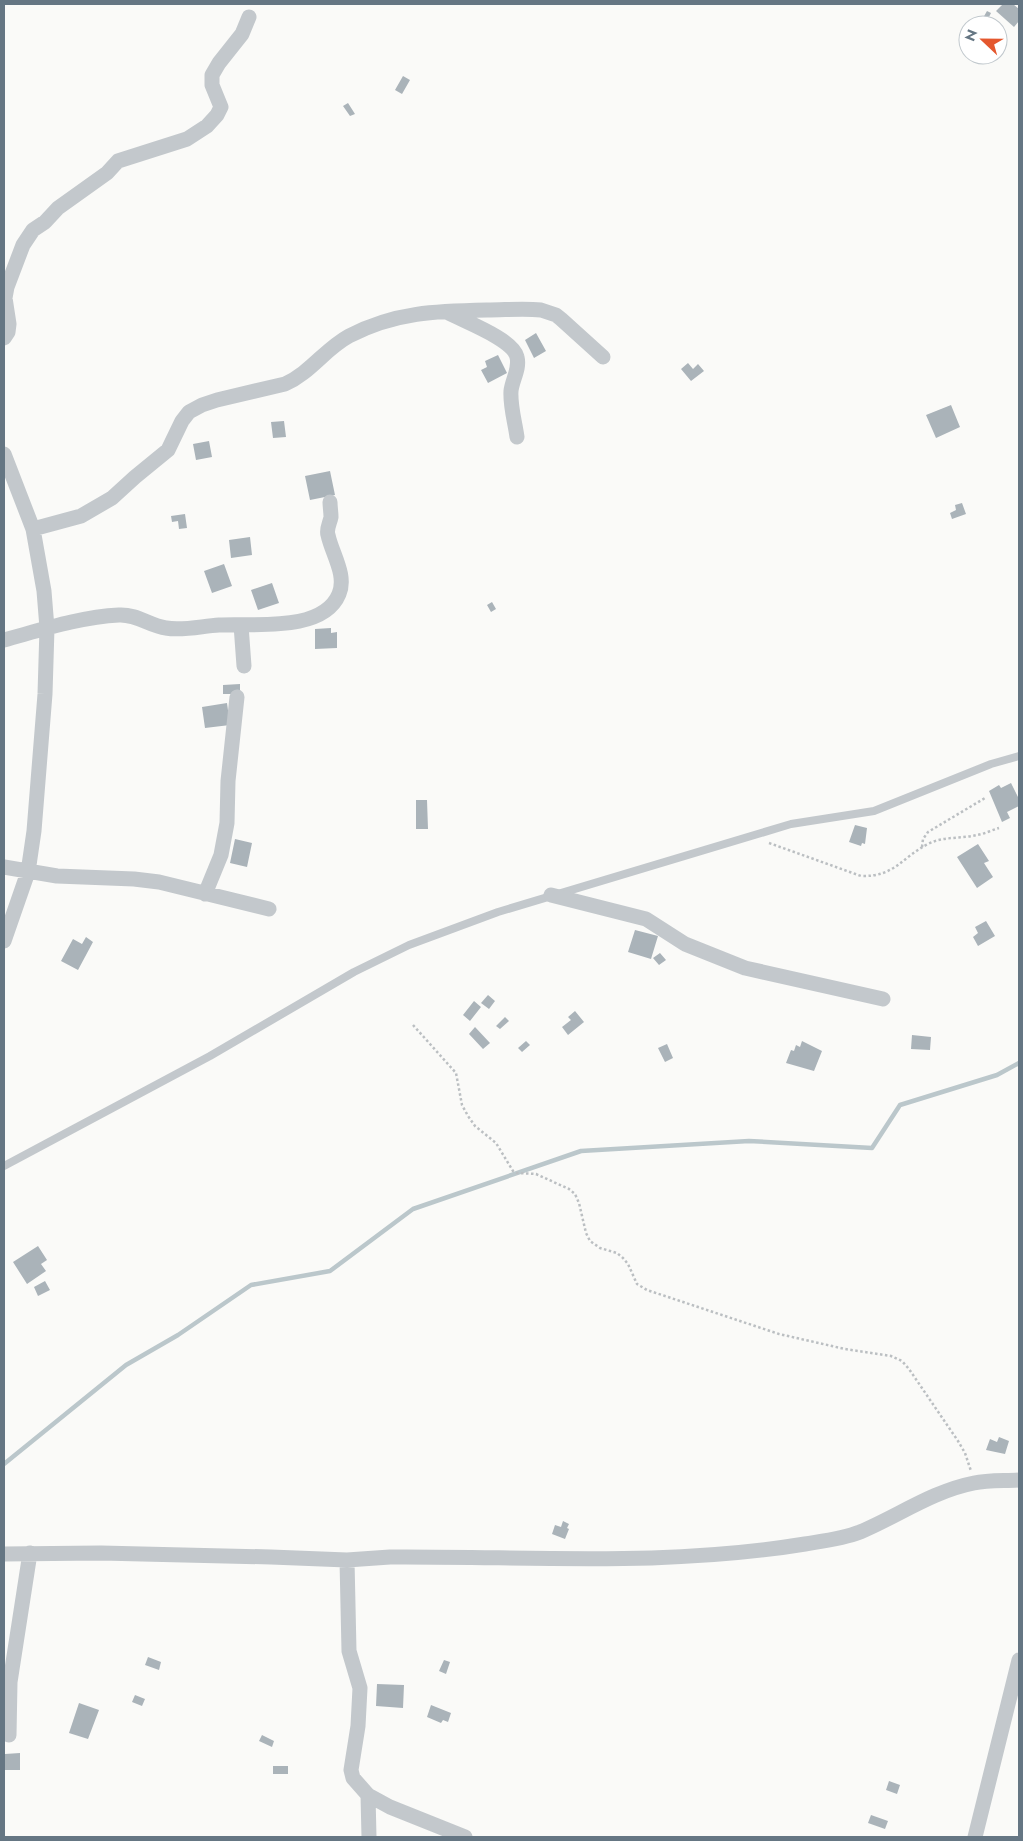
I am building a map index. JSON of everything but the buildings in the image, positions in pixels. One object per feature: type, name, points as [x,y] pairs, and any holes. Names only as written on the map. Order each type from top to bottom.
[{"type":"street","points":[[4,338],[8,332],[9,324],[5,298],[7,287],[28,237],[58,208],[100,178],[118,162],[187,139],[207,126],[217,115],[221,107],[212,85],[212,75],[242,34],[249,17]]},
{"type":"street","points":[[33,529],[81,516],[112,498],[168,450],[182,421],[189,412],[202,405],[294,380],[306,372],[337,344],[349,336],[379,323],[419,313],[443,311],[532,310],[549,312],[561,319],[603,357]]},
{"type":"street","points":[[443,311],[503,341],[515,351],[517,364],[511,388],[511,400],[517,437]]},
{"type":"street","points":[[4,454],[33,529],[44,591],[47,628],[39,781],[28,872],[4,941]]},
{"type":"street","points":[[4,640],[47,628],[122,615],[141,618],[160,627],[171,629],[281,624],[295,622],[321,613],[335,600],[341,584],[340,573],[328,535],[331,517],[330,502]]},
{"type":"street","points":[[241,625],[244,666]]},
{"type":"street","points":[[205,894],[220,855],[227,822],[228,782],[237,697]]},
{"type":"street","points":[[4,867],[28,872],[80,878],[151,881],[269,909]]},
{"type":"street","points":[[551,895],[646,919],[685,944],[746,968],[883,999]]},
{"type":"street","points":[[4,1554],[262,1557],[347,1560],[390,1557],[648,1559],[771,1549],[838,1538],[858,1532],[932,1497],[975,1482],[1019,1480]]},
{"type":"street","points":[[9,1735],[10,1682],[30,1553]]},
{"type":"street","points":[[347,1560],[349,1651],[360,1688],[358,1726],[351,1770],[353,1778],[368,1795],[390,1807],[464,1837]]},
{"type":"street","points":[[975,1837],[1019,1660]]},
{"type":"street","points":[[368,1795],[369,1837]]},
{"type":"lane","points":[[4,1166],[210,1056],[354,972],[409,945],[498,912],[551,895],[791,824],[874,811],[991,764],[1019,756]]},
{"type":"path","points":[[922,848],[923,839],[928,832],[985,798]]},
{"type":"path","points":[[765,842],[860,876],[874,875],[899,866],[922,848],[937,841],[952,837],[977,836],[999,828]]},
{"type":"path","points":[[413,1025],[456,1073],[462,1105],[465,1111],[475,1126],[496,1142],[513,1170],[517,1173],[536,1174],[575,1194],[590,1241],[600,1248],[617,1253],[623,1258],[628,1264],[637,1284],[668,1298],[779,1334],[845,1349],[890,1356],[902,1361],[958,1441],[965,1453],[975,1482]]},
{"type":"waterway","points":[[4,1464],[126,1365],[178,1335],[251,1285],[330,1271],[413,1209],[581,1151],[749,1141],[872,1148],[900,1105],[997,1075],[1019,1063]]}]
